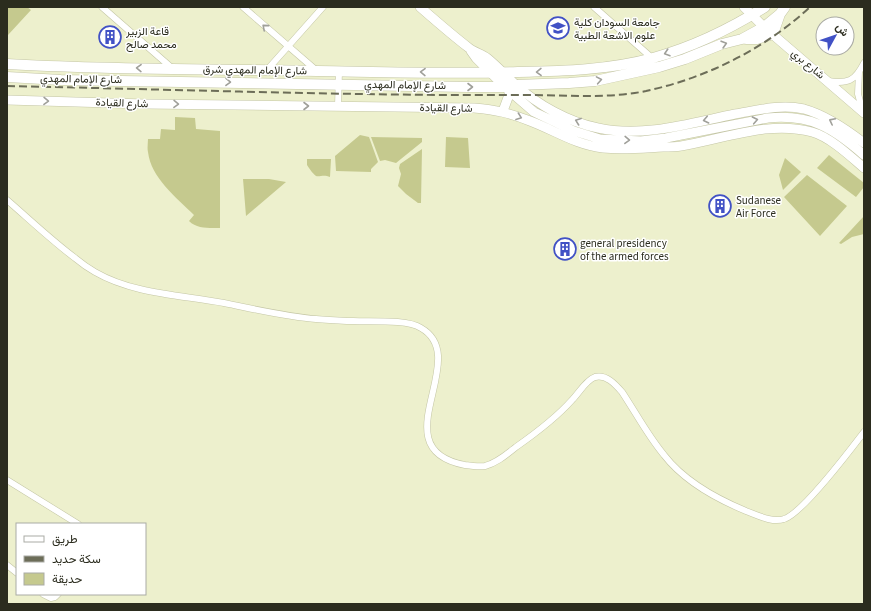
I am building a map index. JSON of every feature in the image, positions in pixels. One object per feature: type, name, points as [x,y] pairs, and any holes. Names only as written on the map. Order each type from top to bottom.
[{"type":"main road","points":[[504,73],[570,71],[615,66],[652,58],[692,45],[716,35],[765,7]]},
{"type":"main road","points":[[742,40],[772,34],[783,11]]},
{"type":"main road","name":"شارع الإمام المهدي","points":[[7,77],[61,80],[510,88],[569,83],[596,80],[659,67],[685,59],[722,44],[742,40],[764,27],[783,11]]},
{"type":"main road","name":"شارع الإمام المهدي شرق","points":[[7,64],[80,68],[504,73]]},
{"type":"street","points":[[102,7],[173,69]]},
{"type":"street","points":[[242,7],[317,71]]},
{"type":"street","points":[[267,70],[323,7]]},
{"type":"street","points":[[420,7],[470,49],[476,58],[491,73],[510,88],[529,108],[548,120],[574,131],[600,139],[641,141],[666,138],[784,116],[816,123],[831,130],[847,140],[864,155]]},
{"type":"street","points":[[594,7],[652,58]]},
{"type":"street","name":"شارع بري","points":[[744,7],[764,27],[864,113]]},
{"type":"street","points":[[470,49],[486,56],[504,73],[510,88],[503,111]]},
{"type":"street","points":[[827,81],[843,83],[853,79],[864,63]]},
{"type":"street","points":[[338,106],[339,72]]},
{"type":"street","points":[[859,72],[858,94],[864,113]]},
{"type":"street","points":[[510,88],[575,121],[598,128],[641,131],[664,129],[766,108],[787,107],[804,109],[820,115],[839,125],[864,143]]},
{"type":"street","name":"شارع القيادة","points":[[7,100],[145,104],[474,108],[503,111],[531,121],[584,144],[610,148],[675,147],[783,127],[813,132],[825,138],[864,168]]},
{"type":"street","points":[[7,200],[65,250],[93,271],[122,284],[152,291],[306,318],[410,324],[420,327],[429,334],[436,344],[439,354],[435,383],[428,414],[428,440],[434,450],[443,457],[464,465],[486,466],[498,460],[539,431],[561,412],[589,381],[596,377],[603,377],[614,383],[622,392],[664,455],[686,476],[730,505],[765,518],[783,520],[790,517],[822,484],[864,432]]},
{"type":"street","points":[[7,480],[76,523]]},
{"type":"street","points":[[7,565],[16,572]]},
{"type":"street","points":[[45,595],[51,598],[57,595]]},
{"type":"green space","points":[[8,7],[27,7],[31,10],[8,35]]},
{"type":"green space","points":[[175,117],[195,118],[196,129],[220,131],[220,228],[199,227],[192,224],[189,221],[194,215],[159,179],[150,161],[148,139],[160,139],[161,129],[175,130]]},
{"type":"green space","points":[[360,135],[369,137],[378,162],[371,169],[371,172],[336,171],[335,156]]},
{"type":"green space","points":[[371,137],[422,138],[422,142],[396,163],[385,160],[380,161]]},
{"type":"green space","points":[[446,137],[468,138],[470,168],[445,167]]},
{"type":"green space","points":[[422,149],[421,203],[418,203],[398,186],[401,174],[399,168],[400,164]]},
{"type":"green space","points":[[829,155],[864,183],[864,187],[856,197],[817,168]]},
{"type":"green space","points":[[785,158],[801,172],[783,190],[779,175]]},
{"type":"green space","points":[[307,159],[331,159],[330,177],[316,176],[307,165]]},
{"type":"green space","points":[[807,175],[847,206],[820,236],[784,197]]},
{"type":"green space","points":[[243,179],[269,179],[286,182],[246,216]]},
{"type":"green space","points":[[864,216],[864,234],[852,237],[841,244],[839,243]]},
{"type":"railway","points":[[7,86],[282,93],[617,95],[646,91],[668,85],[691,78],[734,60],[774,36],[810,7]]},
{"type":"place","name":"جامعة السودان كلية علوم الاشعة الطبية","points":[[558,28]]},
{"type":"place","name":"قاعة الزبير محمد صالح","points":[[110,37]]},
{"type":"place","name":"Sudanese Air Force","points":[[720,206]]},
{"type":"place","name":"general presidency of the armed forces","points":[[565,249]]}]
